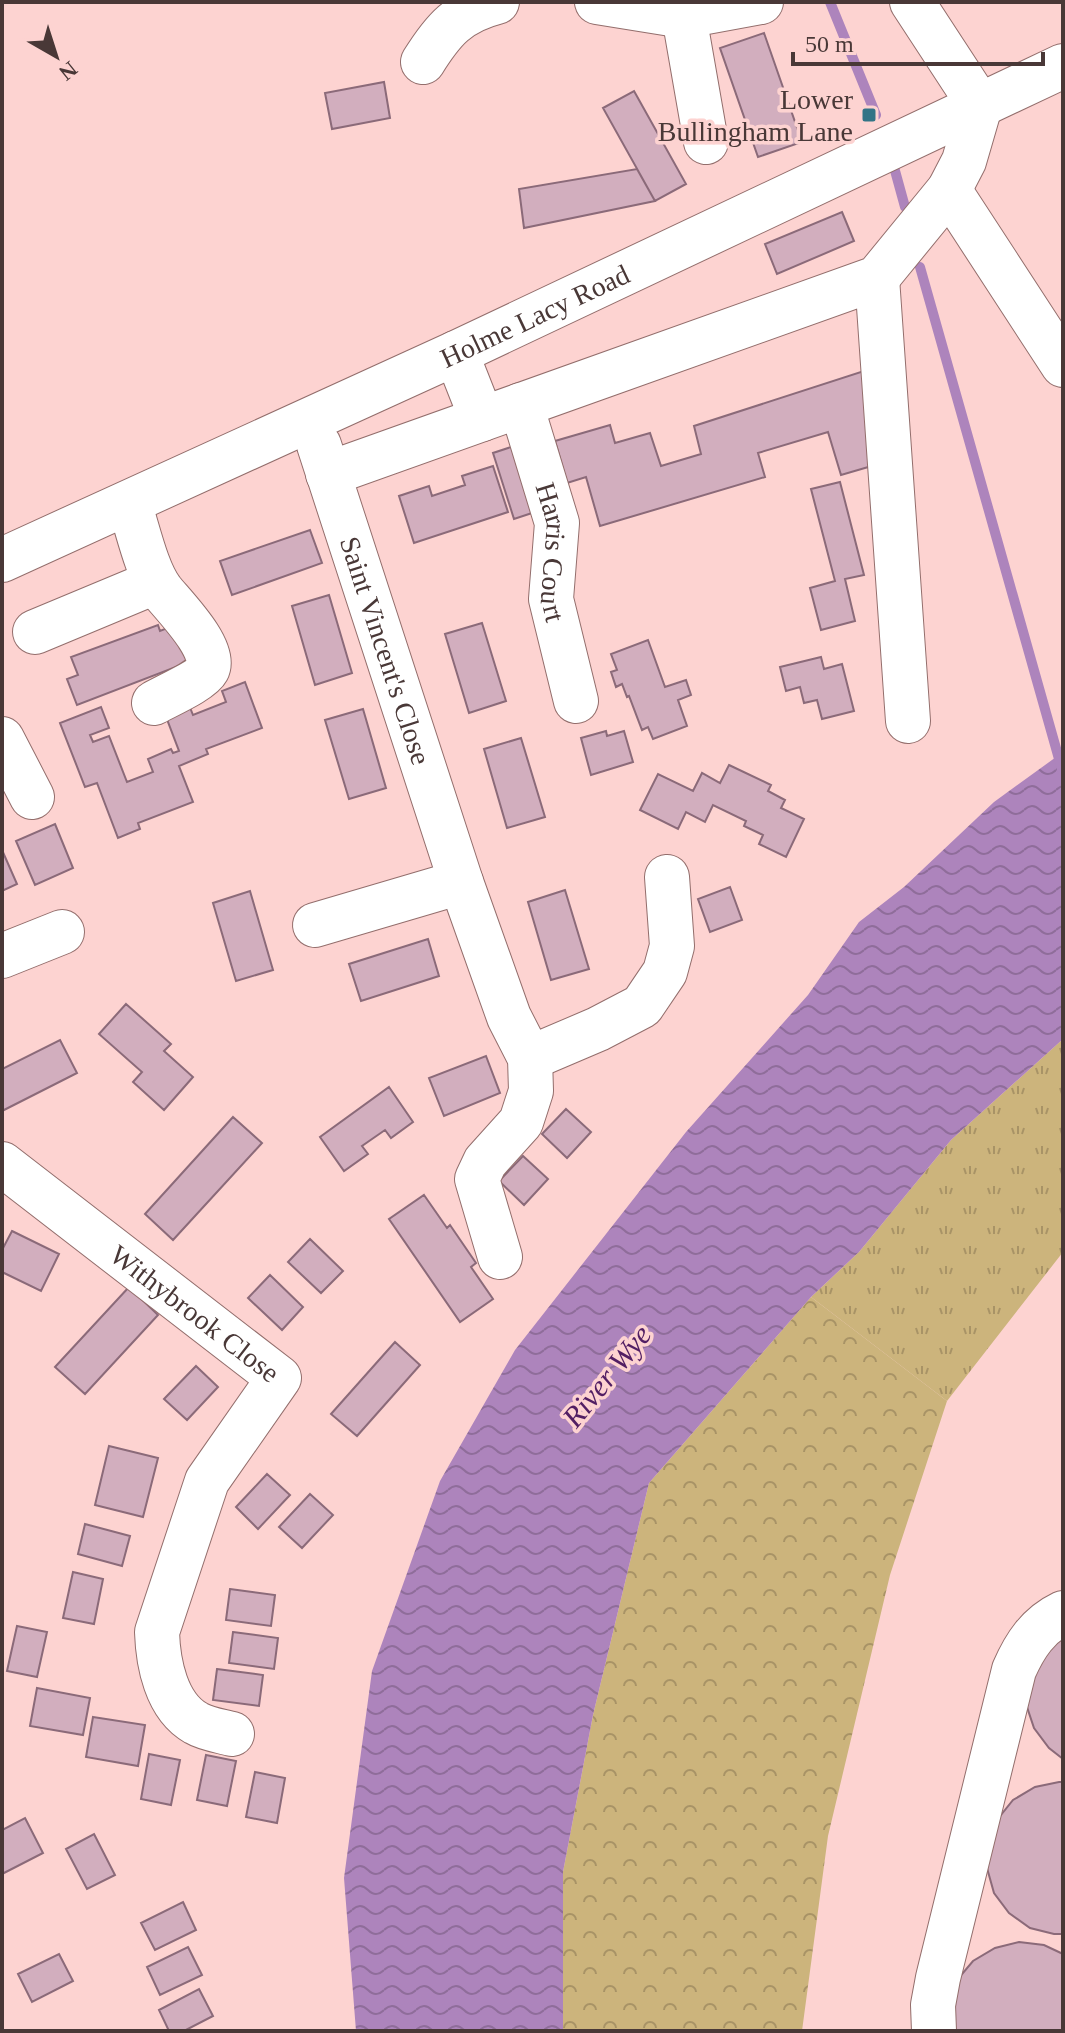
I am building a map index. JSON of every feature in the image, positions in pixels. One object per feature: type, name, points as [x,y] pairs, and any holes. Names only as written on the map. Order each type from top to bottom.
[{"type":"street","points":[[423,62],[443,30],[477,7],[497,2]]},
{"type":"street","points":[[597,2],[684,16],[761,2]]},
{"type":"street","points":[[328,474],[877,278],[949,190],[964,161],[980,106],[912,2]]},
{"type":"street","points":[[684,16],[706,142]]},
{"type":"street","name":"Holme Lacy Road","points":[[2,560],[456,353],[1063,66]]},
{"type":"street","points":[[949,190],[1063,365]]},
{"type":"street","points":[[877,278],[908,721]]},
{"type":"street","name":"Harris Court","points":[[456,353],[501,412],[557,523],[551,599],[576,701]]},
{"type":"street","name":"Saint Vincent's Close","points":[[311,420],[461,882],[509,1017],[530,1058],[531,1091],[521,1122],[485,1162],[477,1179],[500,1257]]},
{"type":"street","points":[[129,503],[155,582],[202,641],[209,662],[207,671],[195,680],[154,703]]},
{"type":"street","points":[[35,632],[155,582]]},
{"type":"street","points":[[2,739],[32,797]]},
{"type":"street","points":[[530,1058],[642,1006],[665,972],[672,946],[667,877]]},
{"type":"street","points":[[315,925],[461,882]]},
{"type":"street","points":[[2,956],[62,932]]},
{"type":"street","name":"Withybrook Close","points":[[2,1164],[279,1378],[207,1481],[157,1632],[157,1655],[166,1684],[185,1715],[198,1724],[232,1734]]},
{"type":"street","points":[[934,2031],[933,2005],[938,1978],[1014,1670],[1034,1634],[1063,1613]]},
{"type":"green space","points":[[1063,1039],[1063,1252],[947,1401],[811,1297],[859,1252],[951,1140]]},
{"type":"green space","points":[[811,1297],[947,1401],[890,1575],[828,1836],[802,2031],[563,2031],[563,1872],[593,1715],[649,1483]]},
{"type":"water","name":"River Wye","points":[[1063,752],[1063,1039],[951,1140],[859,1252],[811,1297],[649,1483],[593,1715],[563,1872],[563,2031],[356,2031],[344,1878],[372,1671],[440,1481],[515,1350],[686,1132],[808,995],[859,922],[904,887],[994,802]]},
{"type":"building","points":[[764,33],[802,142],[758,157],[720,48]]},
{"type":"building","points":[[384,82],[390,118],[332,129],[325,93]]},
{"type":"building","points":[[634,91],[686,184],[655,201],[603,108]]},
{"type":"building","points":[[637,169],[655,201],[524,228],[519,189]]},
{"type":"building","points":[[842,212],[854,241],[777,274],[765,244]]},
{"type":"building","points":[[867,370],[882,463],[841,475],[828,432],[758,453],[765,477],[600,526],[586,477],[567,483],[555,441],[610,425],[615,443],[650,433],[661,466],[701,454],[694,426]]},
{"type":"building","points":[[520,444],[541,510],[514,519],[493,453]]},
{"type":"building","points":[[493,466],[508,512],[414,543],[399,496],[429,486],[432,496],[465,485],[462,476]]},
{"type":"building","points":[[840,482],[864,575],[845,579],[855,621],[821,630],[810,588],[835,581],[811,489]]},
{"type":"building","points":[[310,530],[322,563],[232,595],[220,561]]},
{"type":"building","points":[[329,595],[352,673],[315,685],[292,606]]},
{"type":"building","points":[[482,623],[506,701],[469,713],[445,634]]},
{"type":"building","points":[[158,625],[160,631],[175,625],[189,662],[77,705],[67,679],[78,675],[71,657]]},
{"type":"building","points":[[648,640],[665,687],[686,680],[691,695],[678,700],[687,726],[653,739],[648,727],[642,730],[629,696],[622,684],[616,687],[611,672],[617,670],[611,654]]},
{"type":"building","points":[[821,657],[824,669],[842,664],[854,711],[822,719],[817,700],[804,703],[800,687],[786,691],[780,667]]},
{"type":"building","points":[[245,682],[262,728],[206,749],[208,754],[179,766],[193,802],[138,823],[140,829],[118,838],[97,783],[85,787],[60,723],[101,707],[109,728],[90,735],[93,742],[109,736],[127,782],[153,772],[148,759],[171,749],[173,753],[179,751],[165,714],[189,705],[193,715],[226,702],[222,691]]},
{"type":"building","points":[[363,709],[386,788],[349,799],[325,720]]},
{"type":"building","points":[[606,731],[607,736],[624,731],[633,762],[591,775],[581,738]]},
{"type":"building","points":[[521,738],[545,817],[507,828],[484,749]]},
{"type":"building","points":[[729,765],[771,785],[768,791],[785,800],[781,808],[804,819],[786,857],[759,844],[763,835],[744,826],[746,821],[713,805],[705,822],[686,812],[678,829],[640,810],[658,774],[693,791],[702,773],[720,783]]},
{"type":"building","points":[[55,824],[73,868],[35,885],[16,841]]},
{"type":"building","points":[[2,850],[17,884],[2,891]]},
{"type":"building","points":[[730,887],[742,920],[710,932],[698,899]]},
{"type":"building","points":[[565,890],[589,969],[551,980],[528,902]]},
{"type":"building","points":[[250,891],[273,970],[236,981],[213,903]]},
{"type":"building","points":[[428,939],[439,976],[361,1001],[349,964]]},
{"type":"building","points":[[126,1004],[171,1044],[164,1051],[193,1077],[164,1110],[133,1082],[142,1072],[99,1034]]},
{"type":"building","points":[[60,1040],[77,1073],[2,1111],[2,1069]]},
{"type":"building","points":[[486,1056],[500,1093],[444,1116],[429,1078]]},
{"type":"building","points":[[389,1087],[413,1122],[391,1138],[385,1130],[362,1146],[368,1154],[344,1171],[320,1137]]},
{"type":"building","points":[[566,1109],[591,1132],[567,1158],[542,1134]]},
{"type":"building","points":[[233,1117],[262,1143],[173,1240],[145,1214]]},
{"type":"building","points":[[523,1156],[548,1179],[524,1205],[499,1181]]},
{"type":"building","points":[[424,1195],[447,1228],[450,1225],[476,1263],[471,1267],[493,1299],[460,1322],[389,1219]]},
{"type":"building","points":[[12,1231],[59,1254],[41,1291],[2,1272],[2,1250]]},
{"type":"building","points":[[310,1239],[343,1271],[321,1293],[288,1262]]},
{"type":"building","points":[[270,1275],[303,1307],[282,1330],[248,1298]]},
{"type":"building","points":[[129,1287],[158,1315],[85,1394],[55,1367]]},
{"type":"building","points":[[395,1342],[420,1365],[357,1436],[331,1414]]},
{"type":"building","points":[[196,1366],[218,1387],[187,1420],[164,1399]]},
{"type":"building","points":[[109,1446],[158,1458],[143,1517],[95,1505]]},
{"type":"building","points":[[267,1474],[290,1495],[258,1529],[236,1507]]},
{"type":"building","points":[[310,1494],[333,1515],[302,1548],[279,1527]]},
{"type":"building","points":[[85,1524],[130,1536],[122,1566],[78,1554]]},
{"type":"building","points":[[73,1572],[103,1579],[94,1624],[63,1618]]},
{"type":"building","points":[[230,1589],[275,1595],[271,1626],[226,1620]]},
{"type":"building","points":[[17,1626],[47,1632],[37,1677],[7,1671]]},
{"type":"building","points":[[1063,1629],[1063,1759],[1049,1748],[1034,1728],[1026,1704],[1027,1679]]},
{"type":"building","points":[[233,1632],[278,1638],[274,1669],[229,1663]]},
{"type":"building","points":[[217,1669],[263,1675],[259,1706],[213,1700]]},
{"type":"building","points":[[37,1688],[90,1698],[83,1735],[30,1726]]},
{"type":"building","points":[[93,1717],[145,1725],[138,1766],[86,1757]]},
{"type":"building","points":[[149,1754],[180,1760],[171,1805],[141,1799]]},
{"type":"building","points":[[206,1755],[236,1761],[227,1806],[197,1800]]},
{"type":"building","points":[[255,1772],[285,1778],[277,1823],[246,1817]]},
{"type":"building","points":[[1063,1782],[1063,1934],[1054,1934],[1030,1928],[1009,1913],[994,1893],[987,1868],[997,1820],[1013,1800],[1035,1787]]},
{"type":"building","points":[[25,1818],[43,1853],[2,1874],[2,1830]]},
{"type":"building","points":[[94,1834],[115,1875],[87,1889],[66,1849]]},
{"type":"building","points":[[183,1902],[196,1930],[155,1950],[141,1923]]},
{"type":"building","points":[[1019,1942],[1044,1945],[1063,1954],[1063,2031],[948,2031],[957,1980],[973,1961],[995,1948]]},
{"type":"building","points":[[188,1947],[202,1975],[160,1995],[147,1967]]},
{"type":"building","points":[[59,1954],[73,1981],[32,2002],[18,1974]]},
{"type":"building","points":[[199,1989],[213,2016],[184,2031],[169,2031],[159,2010]]},
{"type":"waterway","points":[[830,2],[876,115]]},
{"type":"waterway","points":[[894,167],[905,207]]},
{"type":"waterway","points":[[920,267],[1063,773]]},
{"type":"place","name":"Lower Bullingham Lane","points":[[869,115]]}]
